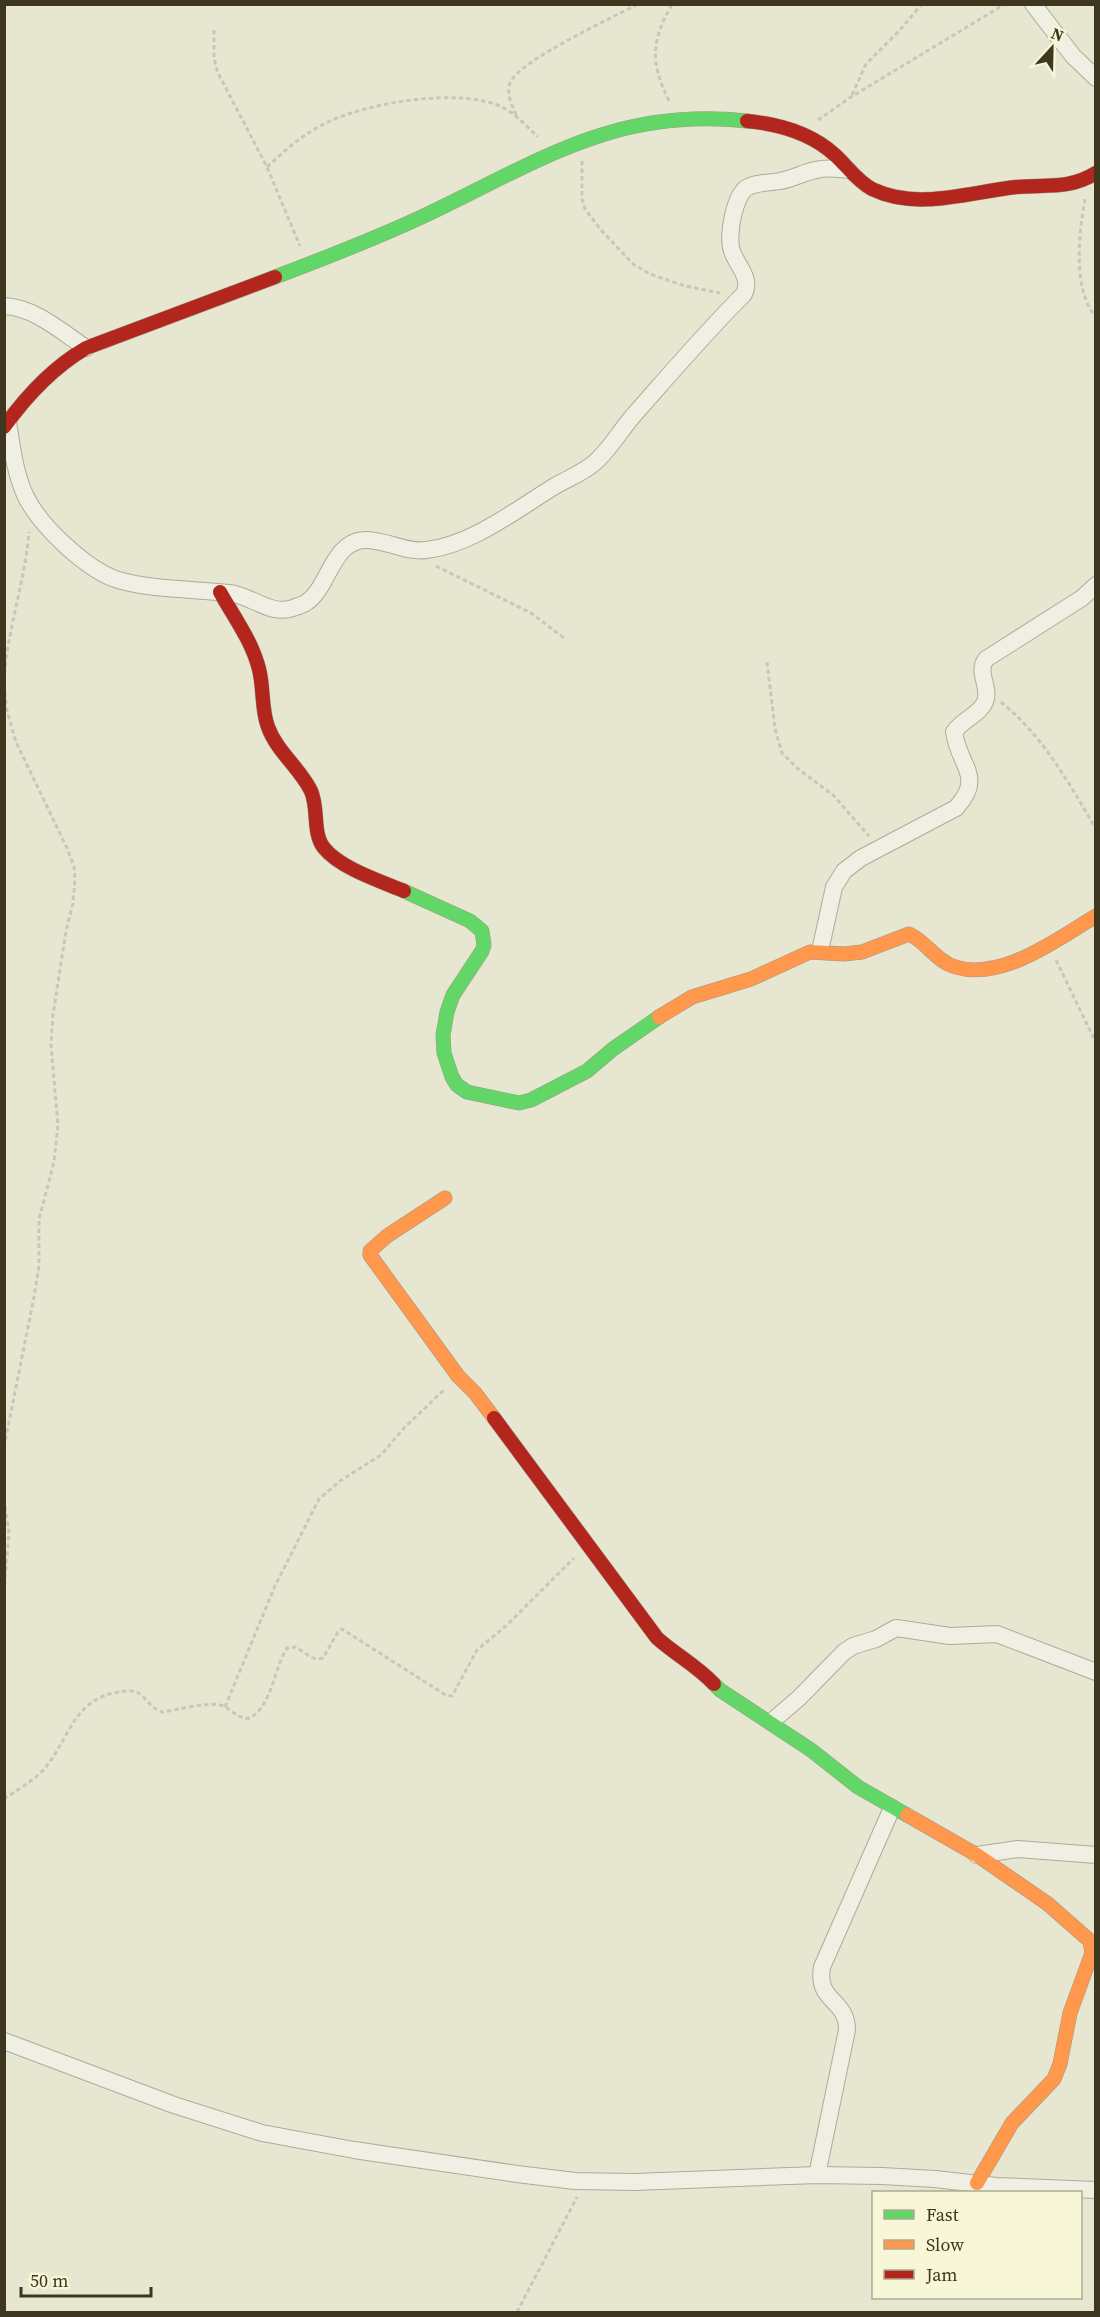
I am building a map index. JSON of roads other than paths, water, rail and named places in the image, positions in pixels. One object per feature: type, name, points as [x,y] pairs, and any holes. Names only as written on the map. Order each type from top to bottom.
[{"type":"street","points":[[1033,4],[1073,56],[1095,78]]},
{"type":"street","points":[[848,170],[826,168],[813,170],[788,179],[747,187],[739,195],[730,238],[731,251],[744,274],[748,287],[683,358],[592,464],[479,532],[425,550],[363,540],[350,544],[340,554],[317,592],[307,602],[289,609],[275,609],[235,593],[150,587],[117,579],[98,570],[81,559],[41,518],[31,505],[19,477],[6,424],[40,381],[67,357],[394,230],[552,151],[583,138],[662,118],[705,118],[768,124],[802,132],[830,150],[848,170],[873,189],[899,196],[932,198],[970,195],[1026,186],[1067,187],[1092,175]]},
{"type":"street","points":[[4,306],[23,309],[38,316],[87,348]]},
{"type":"street","points":[[820,951],[834,887],[844,871],[882,846],[956,808],[968,795],[971,783],[968,770],[956,747],[954,732],[960,723],[978,711],[985,702],[986,689],[981,668],[986,659],[1082,598],[1095,585]]},
{"type":"street","points":[[220,592],[258,663],[267,726],[273,740],[299,773],[312,795],[317,831],[325,851],[331,857],[350,867],[464,918],[484,932],[485,945],[453,995],[443,1035],[444,1053],[452,1077],[457,1086],[467,1092],[519,1103],[531,1100],[586,1071],[674,1006],[692,997],[751,979],[810,952],[844,954],[874,950],[909,934],[914,935],[934,956],[950,966],[970,971],[987,969],[1050,945],[1095,916]]},
{"type":"street","points":[[445,1198],[428,1212],[380,1242],[370,1251],[370,1255],[458,1376],[475,1392],[587,1545],[668,1649],[698,1667],[720,1690],[811,1750],[858,1787],[977,1855],[1048,1904],[1090,1941],[1092,1953],[1070,2013],[1060,2064],[1054,2079],[1012,2123],[977,2183]]},
{"type":"street","points":[[771,1722],[799,1698],[844,1652],[896,1628],[950,1636],[997,1634],[1095,1672]]},
{"type":"street","points":[[817,2175],[847,2030],[847,2019],[842,2009],[823,1989],[820,1979],[822,1967],[892,1808]]},
{"type":"street","points":[[977,1855],[1017,1850],[1095,1855]]},
{"type":"street","points":[[4,2041],[174,2105],[262,2133],[517,2174],[586,2181],[635,2182],[817,2175],[935,2179],[1095,2190]]}]
